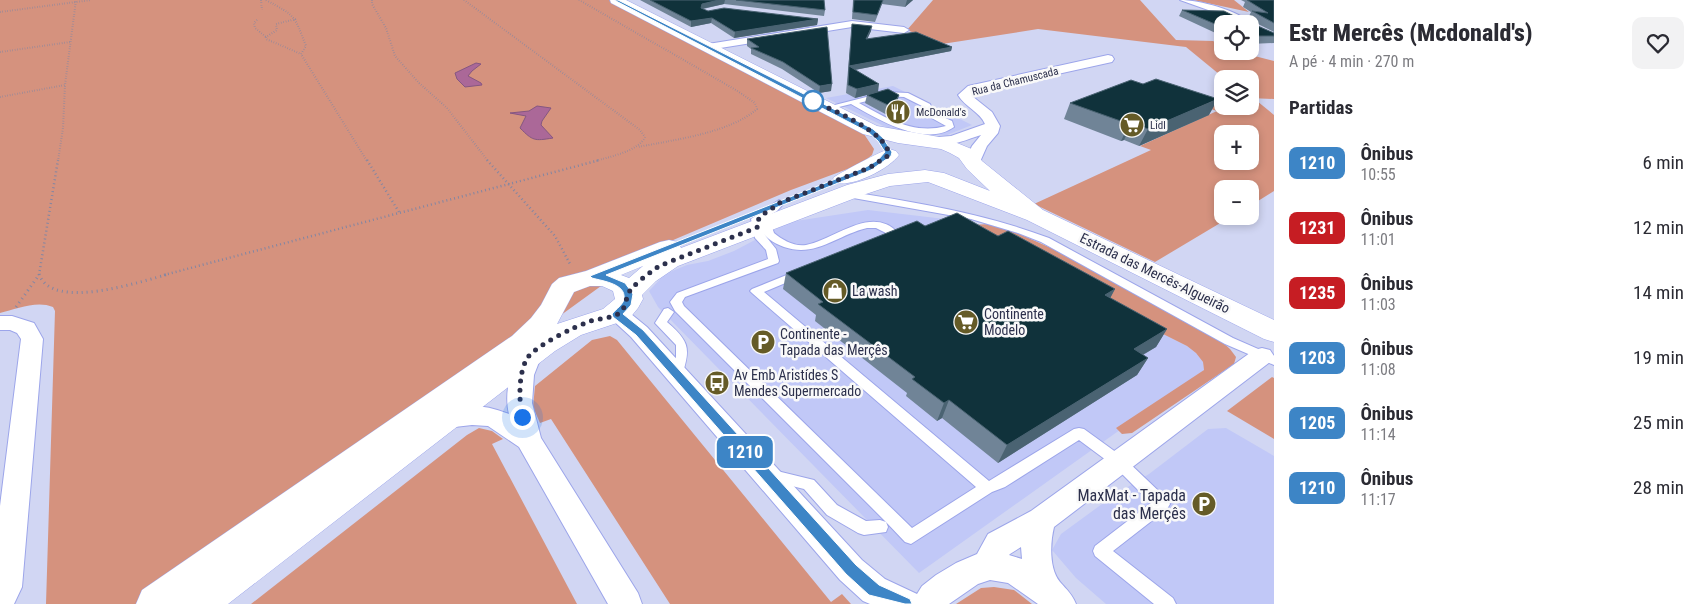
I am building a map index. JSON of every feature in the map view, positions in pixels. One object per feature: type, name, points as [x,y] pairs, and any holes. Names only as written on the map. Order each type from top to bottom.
[{"type":"street","name":"Estrada das Mercês-Algueirão","points":[[616,0],[828,108],[924,141],[958,148],[1040,217]]},
{"type":"street","points":[[1185,0],[1228,15]]},
{"type":"street","points":[[812,20],[904,30]]},
{"type":"street","points":[[708,47],[852,24]]},
{"type":"street","name":"Rua da Chamuscada","points":[[993,126],[990,118],[966,99],[965,95],[967,92],[973,89],[1108,59]]},
{"type":"street","name":"Estrada das Mercês-Algueirão","points":[[877,125],[881,139],[892,161],[900,167],[1040,217],[1274,332]]},
{"type":"street","points":[[924,141],[953,140],[993,126],[992,132],[979,147],[974,163]]},
{"type":"street","name":"Estrada das Mercês-Algueirão","points":[[889,153],[898,143],[924,141]]},
{"type":"street","points":[[157,604],[510,353],[536,332],[577,286],[869,168],[889,153]]},
{"type":"street","name":"Estrada das Mercês-Algueirão","points":[[930,177],[964,176],[972,171],[974,163]]},
{"type":"street","points":[[194,604],[559,335],[612,310],[647,275],[659,266],[843,194],[888,180],[930,177]]},
{"type":"street","points":[[610,279],[622,285],[612,310],[575,318],[563,311],[577,286],[610,279]]},
{"type":"street","points":[[612,310],[639,332],[851,570],[874,590],[905,604]]},
{"type":"street","points":[[2,323],[26,328],[32,339],[6,596]]},
{"type":"street","points":[[528,357],[522,375],[519,403],[528,440],[626,604]]},
{"type":"street","points":[[991,566],[992,555],[999,544],[1040,520],[1119,462],[1268,359]]},
{"type":"street","points":[[446,418],[488,415],[499,419],[528,440]]},
{"type":"street","points":[[1040,520],[1035,542],[1037,560],[1057,600]]},
{"type":"street","points":[[929,604],[931,599],[949,584],[971,571],[991,566],[1018,572],[1057,600]]},
{"type":"lane","points":[[828,108],[886,94],[905,95],[927,106],[931,114]]},
{"type":"lane","points":[[877,125],[877,111],[866,104],[896,98],[931,114],[949,124],[950,127],[967,135]]},
{"type":"lane","points":[[852,102],[877,125],[897,126],[932,132],[950,127]]},
{"type":"lane","points":[[843,194],[989,220],[1024,232],[1058,247],[1221,336],[1268,359]]},
{"type":"lane","points":[[779,203],[774,209],[758,217],[756,221],[776,239],[807,248],[867,224],[878,224],[888,227],[893,233],[891,238],[873,245]]},
{"type":"lane","points":[[1040,217],[1058,247]]},
{"type":"lane","points":[[762,225],[760,238],[773,252],[774,261],[681,295],[676,302],[679,308],[910,537],[1079,433],[1119,462],[1162,504],[1102,551],[1167,604]]},
{"type":"lane","points":[[810,270],[756,291],[987,488]]},
{"type":"lane","points":[[668,312],[661,323],[681,341],[684,354],[676,375]]},
{"type":"lane","points":[[765,474],[809,484],[832,510],[864,528],[880,527]]},
{"type":"path","points":[[0,12],[91,0]]},
{"type":"path","points":[[261,0],[262,10]]},
{"type":"path","points":[[266,0],[289,12],[296,19],[306,46],[300,54]]},
{"type":"path","points":[[372,0],[372,4],[386,28],[394,56],[419,83],[447,108],[489,163],[555,236],[577,286]]},
{"type":"path","points":[[464,0],[640,130],[645,137],[643,142],[634,148]]},
{"type":"path","points":[[39,275],[43,283],[54,290],[81,293],[96,292],[399,212],[510,185],[634,148],[737,122],[755,112],[757,108],[755,103],[736,90],[579,0]]},
{"type":"path","points":[[2,323],[39,275],[62,128],[65,85],[76,1]]},
{"type":"path","points":[[266,37],[277,30],[276,24],[296,19]]},
{"type":"path","points":[[257,20],[254,23],[255,28],[266,37],[266,40],[300,54],[399,212]]},
{"type":"path","points":[[0,52],[70,42]]},
{"type":"path","points":[[0,97],[65,85]]},
{"type":"shaded area","points":[[0,0],[612,0],[864,134],[874,149],[872,155],[861,164],[791,190],[652,249],[419,418],[136,604],[46,604],[55,311],[53,307],[40,304],[0,313]]},
{"type":"shaded area","points":[[933,0],[1140,0],[1176,40],[1214,42],[1214,60],[1259,60],[1259,57],[1274,61],[1274,99],[1259,98],[1259,70],[1214,70],[1186,47],[1038,29],[942,44],[907,30]]},
{"type":"shaded area","points":[[1193,0],[1234,0],[1249,12]]},
{"type":"shaded area","points":[[476,63],[481,64],[468,76],[482,85],[465,87],[457,79],[455,73]]},
{"type":"shaded area","points":[[893,86],[972,125],[947,135],[924,135],[892,130],[826,98]]},
{"type":"shaded area","points":[[1165,89],[1214,105],[1214,110],[1158,92]]},
{"type":"shaded area","points":[[1259,103],[1274,115],[1274,191],[1259,200],[1259,180],[1214,180],[1214,225],[1217,225],[1155,262],[1034,204],[1151,150],[1140,146],[1214,112],[1214,115],[1259,115]]},
{"type":"shaded area","points":[[537,106],[551,108],[541,125],[553,138],[538,140],[531,138],[520,128],[526,116],[510,113],[529,111]]},
{"type":"shaded area","points":[[868,210],[962,221],[1137,321],[1187,346],[1203,362],[1204,370],[919,573],[658,307],[649,291],[665,274],[687,265],[708,261],[734,251],[789,222]]},
{"type":"shaded area","points":[[990,224],[1015,232],[1051,248],[1220,340],[1236,357],[1234,364],[1132,433],[1122,434],[1116,428],[1204,370],[1203,362],[1187,346],[1137,321],[970,225]]},
{"type":"shaded area","points":[[610,336],[617,340],[831,602],[842,594],[851,604],[670,604],[551,419],[540,423],[533,407],[535,386],[592,340]]},
{"type":"shaded area","points":[[1272,377],[1274,378],[1274,439],[1227,411]]},
{"type":"shaded area","points":[[479,428],[492,431],[503,439],[492,444],[577,604],[251,604],[467,435]]},
{"type":"shaded area","name":"MaxMat - Tapada das Merçês","points":[[1226,428],[1274,456],[1274,604],[1106,604],[1076,578],[1052,550],[1061,534],[1113,496],[1149,474],[1208,429]]},
{"type":"shaded area","points":[[994,587],[1014,590],[1032,604],[956,604],[981,588]]},
{"type":"building","points":[[650,0],[719,0],[702,4],[701,8],[708,11],[724,8],[818,19],[735,32],[712,18],[691,21]]},
{"type":"building","points":[[736,0],[824,0],[825,10]]},
{"type":"building","points":[[854,0],[883,0],[877,15],[853,12]]},
{"type":"building","points":[[1247,0],[1274,0],[1274,23],[1252,11],[1268,13]]},
{"type":"building","points":[[1182,10],[1224,11],[1232,15],[1214,15],[1214,24]]},
{"type":"building","points":[[852,24],[872,26],[866,39],[916,32],[952,47],[849,66]]},
{"type":"building","points":[[827,27],[832,84],[820,86],[783,62],[751,48],[759,47],[747,39]]},
{"type":"building","points":[[1259,27],[1274,33],[1274,36],[1259,36]]},
{"type":"building","points":[[849,66],[879,84],[857,89],[848,85]]},
{"type":"building","points":[[1156,79],[1214,98],[1214,101],[1148,129],[1070,103],[1131,80],[1143,84]]},
{"type":"building","points":[[888,89],[899,95],[892,107],[867,95]]},
{"type":"building","name":"Continente Modelo","points":[[957,213],[998,236],[1008,231],[1115,289],[1105,295],[1167,329],[1134,349],[1148,358],[1007,445],[949,400],[944,403],[912,379],[915,377],[818,304],[823,302],[786,273],[917,221],[925,226]]},
{"type":"bus line","name":"1210","points":[[616,0],[870,130],[881,139],[889,152],[889,155],[869,168],[595,276],[610,279],[622,285],[628,294],[628,299],[626,305],[617,314],[639,332],[851,570],[874,590],[905,604]]},
{"type":"place","name":"McDonald's","points":[[898,112]]},
{"type":"place","name":"Lidl","points":[[1132,125]]},
{"type":"place","name":"La wash","points":[[835,291]]},
{"type":"place","name":"Continente Modelo","points":[[966,322]]},
{"type":"place","name":"Continente - Tapada das Merçês","points":[[763,342]]},
{"type":"place","name":"Av Emb Aristídes S Mendes Supermercado","points":[[717,383]]},
{"type":"place","name":"MaxMat - Tapada das Merçês","points":[[1204,504]]},
{"type":"route","points":[[522,417],[519,403],[522,375],[528,357],[545,344],[574,327],[591,320],[605,319],[617,314],[626,305],[628,294],[659,266],[758,227],[756,219],[774,209],[779,203],[869,168],[889,155],[885,144],[870,130],[813,101]]}]
